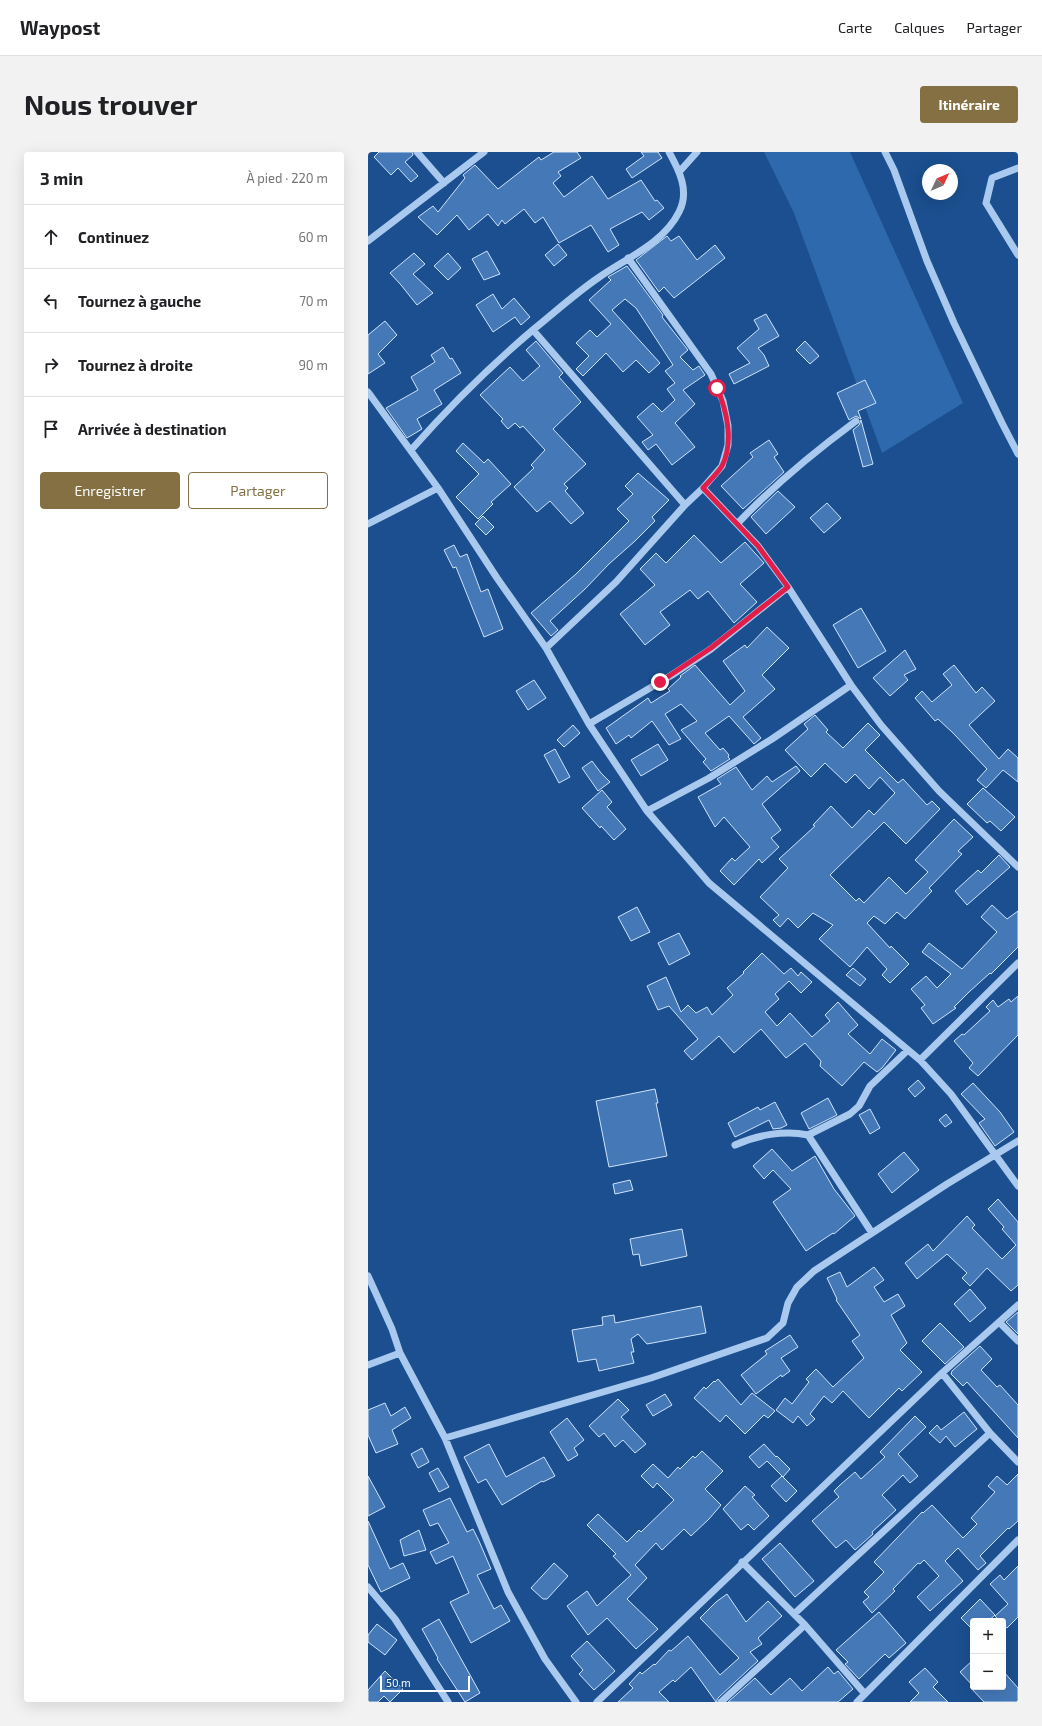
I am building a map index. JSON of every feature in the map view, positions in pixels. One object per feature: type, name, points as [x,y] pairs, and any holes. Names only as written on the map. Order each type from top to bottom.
[{"type":"street","points":[[417,152],[444,183]]},
{"type":"street","points":[[368,241],[484,152]]},
{"type":"street","points":[[411,450],[448,408],[533,330],[596,279],[649,245],[665,232],[680,211],[684,190],[680,171],[669,152]]},
{"type":"street","points":[[680,171],[697,152]]},
{"type":"street","points":[[885,152],[894,170],[927,261],[954,323],[1018,454]]},
{"type":"street","points":[[1017,254],[986,203],[992,178],[1018,168]]},
{"type":"street","points":[[546,648],[616,582],[685,505],[703,488],[722,466],[728,445],[728,426],[722,401],[711,374],[628,258]]},
{"type":"street","points":[[533,330],[685,505]]},
{"type":"street","points":[[368,392],[438,488],[497,578],[546,648],[589,724],[647,811],[709,883],[920,1060],[951,1094],[1018,1186]]},
{"type":"street","points":[[738,523],[762,497],[806,458],[856,421]]},
{"type":"street","points":[[368,524],[438,488]]},
{"type":"street","points":[[703,488],[738,523],[758,546],[788,587],[851,685],[881,725],[939,791],[1018,867]]},
{"type":"street","points":[[589,724],[672,675],[704,653],[788,587]]},
{"type":"street","points":[[647,811],[709,778],[772,739],[851,685]]},
{"type":"street","points":[[920,1060],[1018,963]]},
{"type":"street","points":[[735,1144],[758,1136],[787,1133],[808,1136],[850,1114],[859,1106],[870,1086],[908,1050]]},
{"type":"street","points":[[808,1136],[872,1233]]},
{"type":"street","points":[[445,1438],[651,1378],[767,1338],[782,1323],[788,1304],[797,1286],[814,1271],[1018,1140]]},
{"type":"street","points":[[368,1276],[392,1329],[400,1353],[445,1438],[508,1592],[545,1659],[576,1702]]},
{"type":"street","points":[[597,1702],[742,1562],[942,1373],[1018,1305]]},
{"type":"street","points":[[999,1322],[1018,1342]]},
{"type":"street","points":[[368,1364],[400,1353]]},
{"type":"street","points":[[942,1373],[990,1433],[1018,1462]]},
{"type":"street","points":[[794,1614],[990,1433]]},
{"type":"street","points":[[857,1702],[1018,1540]]},
{"type":"street","points":[[742,1562],[805,1625],[865,1694]]},
{"type":"street","points":[[368,1586],[395,1619],[448,1702]]},
{"type":"street","points":[[720,1702],[805,1625]]},
{"type":"shaded area","points":[[764,152],[850,152],[963,403],[882,453],[794,213]]},
{"type":"building","points":[[379,152],[412,152],[413,155],[405,162],[418,176],[411,182],[398,168],[391,175],[374,157]]},
{"type":"building","points":[[554,152],[577,152],[581,158],[558,172],[561,176],[553,183],[564,197],[592,176],[608,199],[641,180],[655,201],[657,200],[664,208],[649,220],[642,212],[610,229],[619,245],[608,252],[591,225],[559,243],[543,217],[535,223],[524,209],[505,224],[502,220],[498,226],[488,214],[469,230],[457,215],[437,235],[418,217],[433,206],[438,212],[465,178],[463,175],[475,165],[498,189],[539,157],[541,160]]},
{"type":"building","points":[[641,152],[658,152],[662,158],[632,178],[626,169],[644,156]]},
{"type":"building","points":[[667,236],[671,241],[679,236],[697,260],[715,245],[725,258],[674,298],[664,287],[659,292],[636,260]]},
{"type":"building","points":[[558,244],[567,255],[554,266],[545,255]]},
{"type":"building","points":[[487,251],[500,274],[484,280],[472,259]]},
{"type":"building","points":[[414,253],[425,264],[413,274],[433,293],[417,305],[390,273]]},
{"type":"building","points":[[448,253],[461,268],[448,280],[434,266]]},
{"type":"building","points":[[627,266],[663,315],[662,317],[688,350],[680,357],[693,370],[699,366],[705,375],[683,390],[695,404],[675,423],[695,447],[672,465],[656,444],[648,450],[642,442],[653,435],[637,417],[653,403],[662,412],[675,400],[667,389],[675,383],[665,371],[673,365],[636,308],[625,299],[612,310],[660,363],[649,373],[636,360],[623,372],[606,353],[583,376],[576,369],[589,356],[576,343],[590,330],[597,337],[611,324],[589,300],[611,280],[608,277]]},
{"type":"building","points":[[493,294],[502,309],[514,298],[530,317],[521,325],[515,317],[493,332],[476,305]]},
{"type":"building","points":[[766,314],[779,336],[758,348],[764,355],[769,366],[734,384],[729,374],[750,363],[737,348],[759,329],[754,320]]},
{"type":"building","points":[[385,321],[397,335],[378,354],[385,363],[368,374],[368,335]]},
{"type":"building","points":[[536,341],[563,373],[559,377],[581,402],[553,429],[586,464],[564,484],[568,488],[565,491],[584,513],[571,524],[550,501],[537,512],[514,487],[534,468],[531,465],[545,450],[523,426],[520,428],[515,423],[508,429],[501,421],[503,419],[480,395],[510,367],[523,381],[540,366],[526,350]]},
{"type":"building","points":[[805,341],[819,356],[810,364],[796,350]]},
{"type":"building","points":[[443,347],[461,373],[434,390],[442,404],[417,419],[422,429],[407,438],[386,408],[418,390],[411,377],[435,362],[431,355]]},
{"type":"building","points":[[865,380],[876,403],[858,411],[861,419],[856,416],[849,420],[837,393]]},
{"type":"building","points":[[861,420],[873,464],[863,467],[853,430],[859,425]]},
{"type":"building","points":[[769,440],[778,454],[774,457],[784,472],[743,509],[721,486],[753,457],[750,453]]},
{"type":"building","points":[[463,443],[484,463],[488,459],[511,484],[491,502],[493,504],[478,519],[456,497],[479,474],[456,451]]},
{"type":"building","points":[[638,473],[669,500],[652,517],[655,521],[550,621],[558,630],[551,636],[531,613],[576,574],[629,521],[617,509],[633,494],[625,486]]},
{"type":"building","points":[[778,491],[795,507],[766,534],[751,517]]},
{"type":"building","points":[[827,503],[841,518],[824,533],[810,518]]},
{"type":"building","points":[[483,516],[494,527],[486,535],[475,524]]},
{"type":"building","points":[[694,535],[721,563],[745,542],[764,563],[740,584],[757,602],[734,623],[708,591],[698,599],[690,590],[660,612],[670,625],[645,645],[620,614],[655,585],[640,569],[656,553],[666,563]]},
{"type":"building","points":[[454,545],[460,557],[467,554],[481,592],[488,589],[503,629],[484,637],[456,567],[453,568],[444,550]]},
{"type":"building","points":[[861,608],[886,651],[858,668],[833,625]]},
{"type":"building","points":[[767,627],[789,648],[762,675],[775,689],[743,717],[761,738],[754,744],[729,716],[705,733],[720,750],[723,748],[729,755],[728,757],[730,759],[711,771],[703,762],[706,759],[681,730],[697,721],[681,704],[665,714],[681,739],[669,745],[652,721],[631,738],[629,735],[616,744],[606,728],[648,698],[651,703],[670,691],[668,689],[681,677],[680,676],[695,665],[730,705],[745,691],[723,661],[745,645],[747,648]]},
{"type":"building","points":[[905,650],[916,669],[904,675],[908,680],[890,696],[873,678]]},
{"type":"building","points":[[954,665],[976,693],[982,687],[995,701],[969,725],[999,759],[1008,749],[1018,758],[1018,782],[1003,770],[986,788],[977,780],[987,769],[938,719],[935,721],[915,698],[922,691],[932,702],[952,685],[943,674]]},
{"type":"building","points":[[534,680],[546,698],[528,710],[516,691]]},
{"type":"building","points":[[815,715],[828,730],[826,732],[843,748],[868,723],[880,735],[865,750],[898,783],[903,779],[927,805],[932,801],[940,809],[906,844],[884,822],[830,875],[856,901],[859,898],[864,903],[889,877],[906,894],[928,872],[915,860],[954,819],[973,837],[958,851],[962,854],[929,888],[932,891],[905,919],[897,912],[885,924],[874,916],[867,923],[890,948],[891,946],[909,964],[890,983],[882,975],[887,969],[867,947],[850,967],[819,939],[833,925],[813,913],[798,928],[788,918],[780,927],[773,920],[779,915],[760,897],[788,868],[779,859],[815,826],[813,825],[831,806],[852,828],[869,810],[874,815],[895,793],[880,777],[869,789],[855,774],[846,783],[825,763],[811,777],[785,750],[808,729],[804,724]]},
{"type":"building","points":[[573,725],[580,733],[564,747],[557,740]]},
{"type":"building","points":[[658,744],[668,760],[641,776],[631,760]]},
{"type":"building","points":[[555,749],[570,777],[559,783],[544,755]]},
{"type":"building","points":[[592,761],[610,782],[598,791],[582,768]]},
{"type":"building","points":[[796,766],[800,771],[762,804],[781,830],[771,838],[779,847],[762,863],[759,859],[734,885],[720,871],[732,858],[735,861],[750,847],[724,817],[715,827],[698,797],[721,784],[717,779],[736,767],[752,790],[767,776],[772,782]]},
{"type":"building","points":[[983,788],[1015,817],[1001,831],[990,821],[987,823],[967,804]]},
{"type":"building","points":[[602,790],[612,802],[607,807],[626,829],[614,840],[601,826],[600,828],[582,808]]},
{"type":"building","points":[[999,855],[1010,867],[967,905],[955,891],[978,870],[981,873]]},
{"type":"building","points":[[992,905],[1007,919],[1018,911],[1018,947],[991,974],[990,973],[969,992],[954,1007],[956,1008],[933,1024],[921,1008],[925,1005],[911,989],[926,976],[937,988],[951,974],[922,952],[929,943],[962,969],[997,932],[981,917]]},
{"type":"building","points":[[637,907],[650,932],[631,941],[618,917]]},
{"type":"building","points":[[679,933],[690,954],[669,965],[658,943]]},
{"type":"building","points":[[762,953],[784,974],[791,968],[798,976],[801,972],[812,982],[801,993],[789,981],[775,994],[779,999],[765,1012],[777,1026],[790,1013],[812,1037],[830,1021],[825,1015],[838,1002],[858,1025],[848,1034],[870,1054],[882,1039],[896,1050],[882,1068],[877,1072],[864,1062],[842,1086],[820,1066],[821,1061],[805,1043],[786,1058],[761,1029],[734,1053],[719,1036],[692,1060],[684,1051],[698,1039],[669,1006],[658,1010],[647,986],[666,977],[681,1012],[688,1005],[696,1013],[707,1007],[712,1015],[733,995],[727,988],[744,973],[743,972]]},
{"type":"building","points":[[853,968],[866,979],[860,986],[846,975]]},
{"type":"building","points":[[1018,996],[1018,1035],[978,1076],[969,1068],[973,1063],[954,1041],[962,1034],[964,1035],[990,1011],[986,1007],[993,1000],[998,1007],[1009,999],[1011,1002]]},
{"type":"building","points":[[918,1080],[925,1088],[915,1097],[908,1089]]},
{"type":"building","points":[[973,1083],[1000,1112],[1014,1132],[995,1146],[979,1123],[985,1119],[961,1094]]},
{"type":"building","points":[[655,1089],[658,1103],[656,1103],[667,1156],[609,1167],[596,1101]]},
{"type":"building","points":[[828,1098],[837,1115],[809,1129],[801,1113]]},
{"type":"building","points":[[775,1102],[787,1125],[781,1128],[773,1129],[769,1120],[735,1137],[728,1123],[758,1107],[760,1110]]},
{"type":"building","points":[[870,1109],[880,1128],[870,1134],[859,1115]]},
{"type":"building","points":[[946,1114],[952,1122],[945,1127],[939,1120]]},
{"type":"building","points":[[772,1149],[792,1171],[815,1156],[834,1189],[855,1216],[834,1234],[833,1233],[806,1251],[773,1202],[791,1189],[773,1170],[764,1179],[753,1166]]},
{"type":"building","points":[[904,1152],[919,1170],[892,1193],[878,1174]]},
{"type":"building","points":[[630,1180],[633,1190],[615,1194],[613,1184]]},
{"type":"building","points":[[998,1199],[1018,1222],[1018,1285],[1011,1291],[987,1268],[970,1286],[962,1278],[967,1273],[947,1254],[917,1279],[905,1263],[928,1244],[933,1251],[967,1216],[975,1225],[972,1228],[1002,1259],[1016,1245],[1002,1229],[1004,1227],[988,1209]]},
{"type":"building","points":[[682,1229],[687,1256],[641,1266],[639,1254],[633,1255],[630,1239]]},
{"type":"building","points":[[874,1267],[884,1280],[874,1287],[884,1302],[898,1294],[905,1306],[891,1315],[907,1343],[900,1350],[922,1372],[902,1391],[899,1388],[869,1418],[843,1391],[832,1403],[824,1396],[810,1414],[815,1419],[807,1426],[798,1416],[793,1423],[776,1410],[785,1398],[792,1404],[809,1382],[806,1379],[816,1369],[833,1387],[864,1358],[852,1341],[860,1335],[836,1300],[837,1299],[827,1278],[840,1272],[847,1287]]},
{"type":"building","points":[[970,1289],[986,1308],[970,1322],[954,1304]]},
{"type":"building","points":[[701,1306],[706,1333],[647,1344],[638,1334],[631,1339],[634,1352],[631,1352],[634,1363],[599,1371],[596,1359],[578,1362],[572,1330],[603,1325],[602,1317],[614,1315],[615,1323]]},
{"type":"building","points":[[1018,1312],[1018,1334],[1006,1322]]},
{"type":"building","points":[[940,1323],[964,1347],[945,1364],[922,1341]]},
{"type":"building","points":[[790,1335],[798,1347],[781,1358],[790,1371],[782,1377],[781,1375],[756,1394],[741,1375],[767,1354],[765,1351]]},
{"type":"building","points":[[980,1346],[992,1359],[981,1370],[997,1387],[1000,1385],[1018,1405],[1018,1438],[967,1382],[963,1386],[951,1374],[952,1371]]},
{"type":"building","points":[[718,1379],[741,1405],[752,1393],[775,1411],[768,1418],[764,1415],[745,1434],[726,1415],[720,1422],[694,1398],[704,1387],[706,1389]]},
{"type":"building","points":[[665,1394],[672,1405],[653,1416],[646,1405]]},
{"type":"building","points":[[618,1399],[629,1410],[621,1417],[646,1444],[635,1453],[623,1440],[615,1447],[604,1433],[599,1437],[589,1426]]},
{"type":"building","points":[[385,1403],[391,1416],[405,1407],[411,1418],[392,1430],[398,1444],[376,1453],[368,1435],[368,1410]]},
{"type":"building","points":[[964,1412],[977,1429],[955,1447],[946,1436],[940,1443],[929,1433],[937,1425],[941,1430]]},
{"type":"building","points":[[915,1416],[926,1427],[898,1454],[918,1476],[910,1483],[903,1475],[882,1495],[896,1510],[855,1550],[846,1540],[836,1548],[812,1521],[839,1497],[834,1491],[840,1485],[855,1472],[861,1479],[885,1457],[880,1452]]},
{"type":"building","points":[[567,1418],[584,1440],[574,1448],[578,1455],[568,1461],[550,1432]]},
{"type":"building","points":[[489,1444],[506,1477],[544,1457],[555,1476],[543,1482],[542,1481],[502,1505],[486,1479],[478,1483],[464,1457]]},
{"type":"building","points":[[764,1444],[790,1469],[783,1477],[767,1461],[759,1468],[749,1457]]},
{"type":"building","points":[[422,1448],[429,1462],[418,1468],[411,1454]]},
{"type":"building","points":[[702,1451],[723,1471],[705,1489],[721,1505],[691,1536],[684,1529],[662,1550],[656,1543],[635,1565],[647,1578],[627,1599],[658,1629],[636,1649],[607,1618],[588,1635],[567,1606],[587,1591],[597,1606],[631,1575],[613,1556],[616,1554],[587,1525],[598,1514],[627,1542],[639,1530],[641,1532],[674,1500],[657,1483],[653,1488],[641,1476],[653,1464],[668,1478],[678,1467],[680,1469],[693,1456],[695,1458]]},
{"type":"building","points":[[438,1468],[449,1487],[439,1492],[429,1473]]},
{"type":"building","points":[[1018,1474],[1018,1521],[1009,1529],[1008,1528],[980,1556],[986,1563],[978,1570],[958,1548],[945,1561],[963,1581],[930,1611],[917,1597],[939,1576],[924,1560],[920,1564],[918,1563],[893,1589],[895,1591],[872,1613],[863,1602],[869,1597],[864,1592],[884,1572],[874,1562],[922,1512],[923,1513],[932,1505],[963,1538],[977,1524],[971,1518],[995,1492],[988,1486],[997,1476],[1007,1485]]},
{"type":"building","points":[[368,1476],[385,1507],[368,1516]]},
{"type":"building","points":[[782,1476],[797,1491],[786,1502],[771,1486]]},
{"type":"building","points":[[745,1486],[755,1495],[752,1497],[769,1516],[754,1530],[748,1524],[741,1530],[723,1509]]},
{"type":"building","points":[[450,1498],[467,1532],[473,1529],[491,1569],[477,1575],[494,1609],[501,1605],[510,1621],[471,1643],[450,1602],[469,1593],[453,1556],[436,1564],[430,1552],[449,1543],[438,1523],[430,1526],[423,1510]]},
{"type":"building","points":[[368,1521],[390,1569],[403,1563],[410,1578],[381,1592],[368,1565]]},
{"type":"building","points":[[419,1530],[426,1550],[404,1556],[400,1540]]},
{"type":"building","points":[[780,1543],[814,1581],[795,1597],[762,1559]]},
{"type":"building","points":[[554,1563],[568,1576],[547,1599],[543,1599],[531,1588]]},
{"type":"building","points":[[1018,1566],[1018,1617],[1007,1628],[1006,1618],[997,1618],[995,1616],[1008,1604],[990,1584],[1000,1575],[1004,1580]]},
{"type":"building","points":[[727,1594],[746,1622],[768,1601],[782,1616],[758,1638],[762,1644],[750,1652],[758,1661],[718,1698],[716,1702],[691,1667],[675,1682],[673,1680],[659,1692],[669,1702],[618,1702],[633,1688],[629,1684],[640,1672],[642,1674],[654,1664],[655,1665],[669,1650],[671,1651],[688,1636],[720,1675],[739,1658],[700,1618],[716,1602]]},
{"type":"building","points":[[980,1599],[995,1615],[992,1618],[970,1618],[970,1627],[961,1618]]},
{"type":"building","points":[[879,1612],[906,1643],[889,1658],[885,1654],[859,1679],[845,1664],[848,1662],[836,1650]]},
{"type":"building","points":[[439,1619],[480,1693],[465,1702],[437,1659],[438,1658],[422,1629]]},
{"type":"building","points":[[377,1624],[397,1640],[385,1655],[368,1642],[368,1635]]},
{"type":"building","points":[[587,1641],[615,1671],[594,1690],[579,1674],[583,1670],[571,1656]]},
{"type":"building","points":[[970,1663],[970,1683],[960,1672]]},
{"type":"building","points":[[828,1667],[834,1674],[838,1671],[853,1689],[838,1702],[728,1702],[755,1678],[771,1695],[790,1678],[802,1691]]},
{"type":"building","points":[[925,1668],[938,1682],[933,1687],[948,1702],[910,1702],[919,1693],[909,1682]]},
{"type":"building","points":[[385,1671],[403,1689],[390,1702],[384,1696],[378,1702],[368,1702],[368,1690]]},
{"type":"building","points":[[1006,1674],[1018,1688],[1018,1702],[984,1702],[973,1690],[1006,1690]]},
{"type":"route","points":[[660,682],[711,648],[788,587],[758,546],[738,523],[703,488],[722,466],[728,445],[728,426],[717,388]]}]
